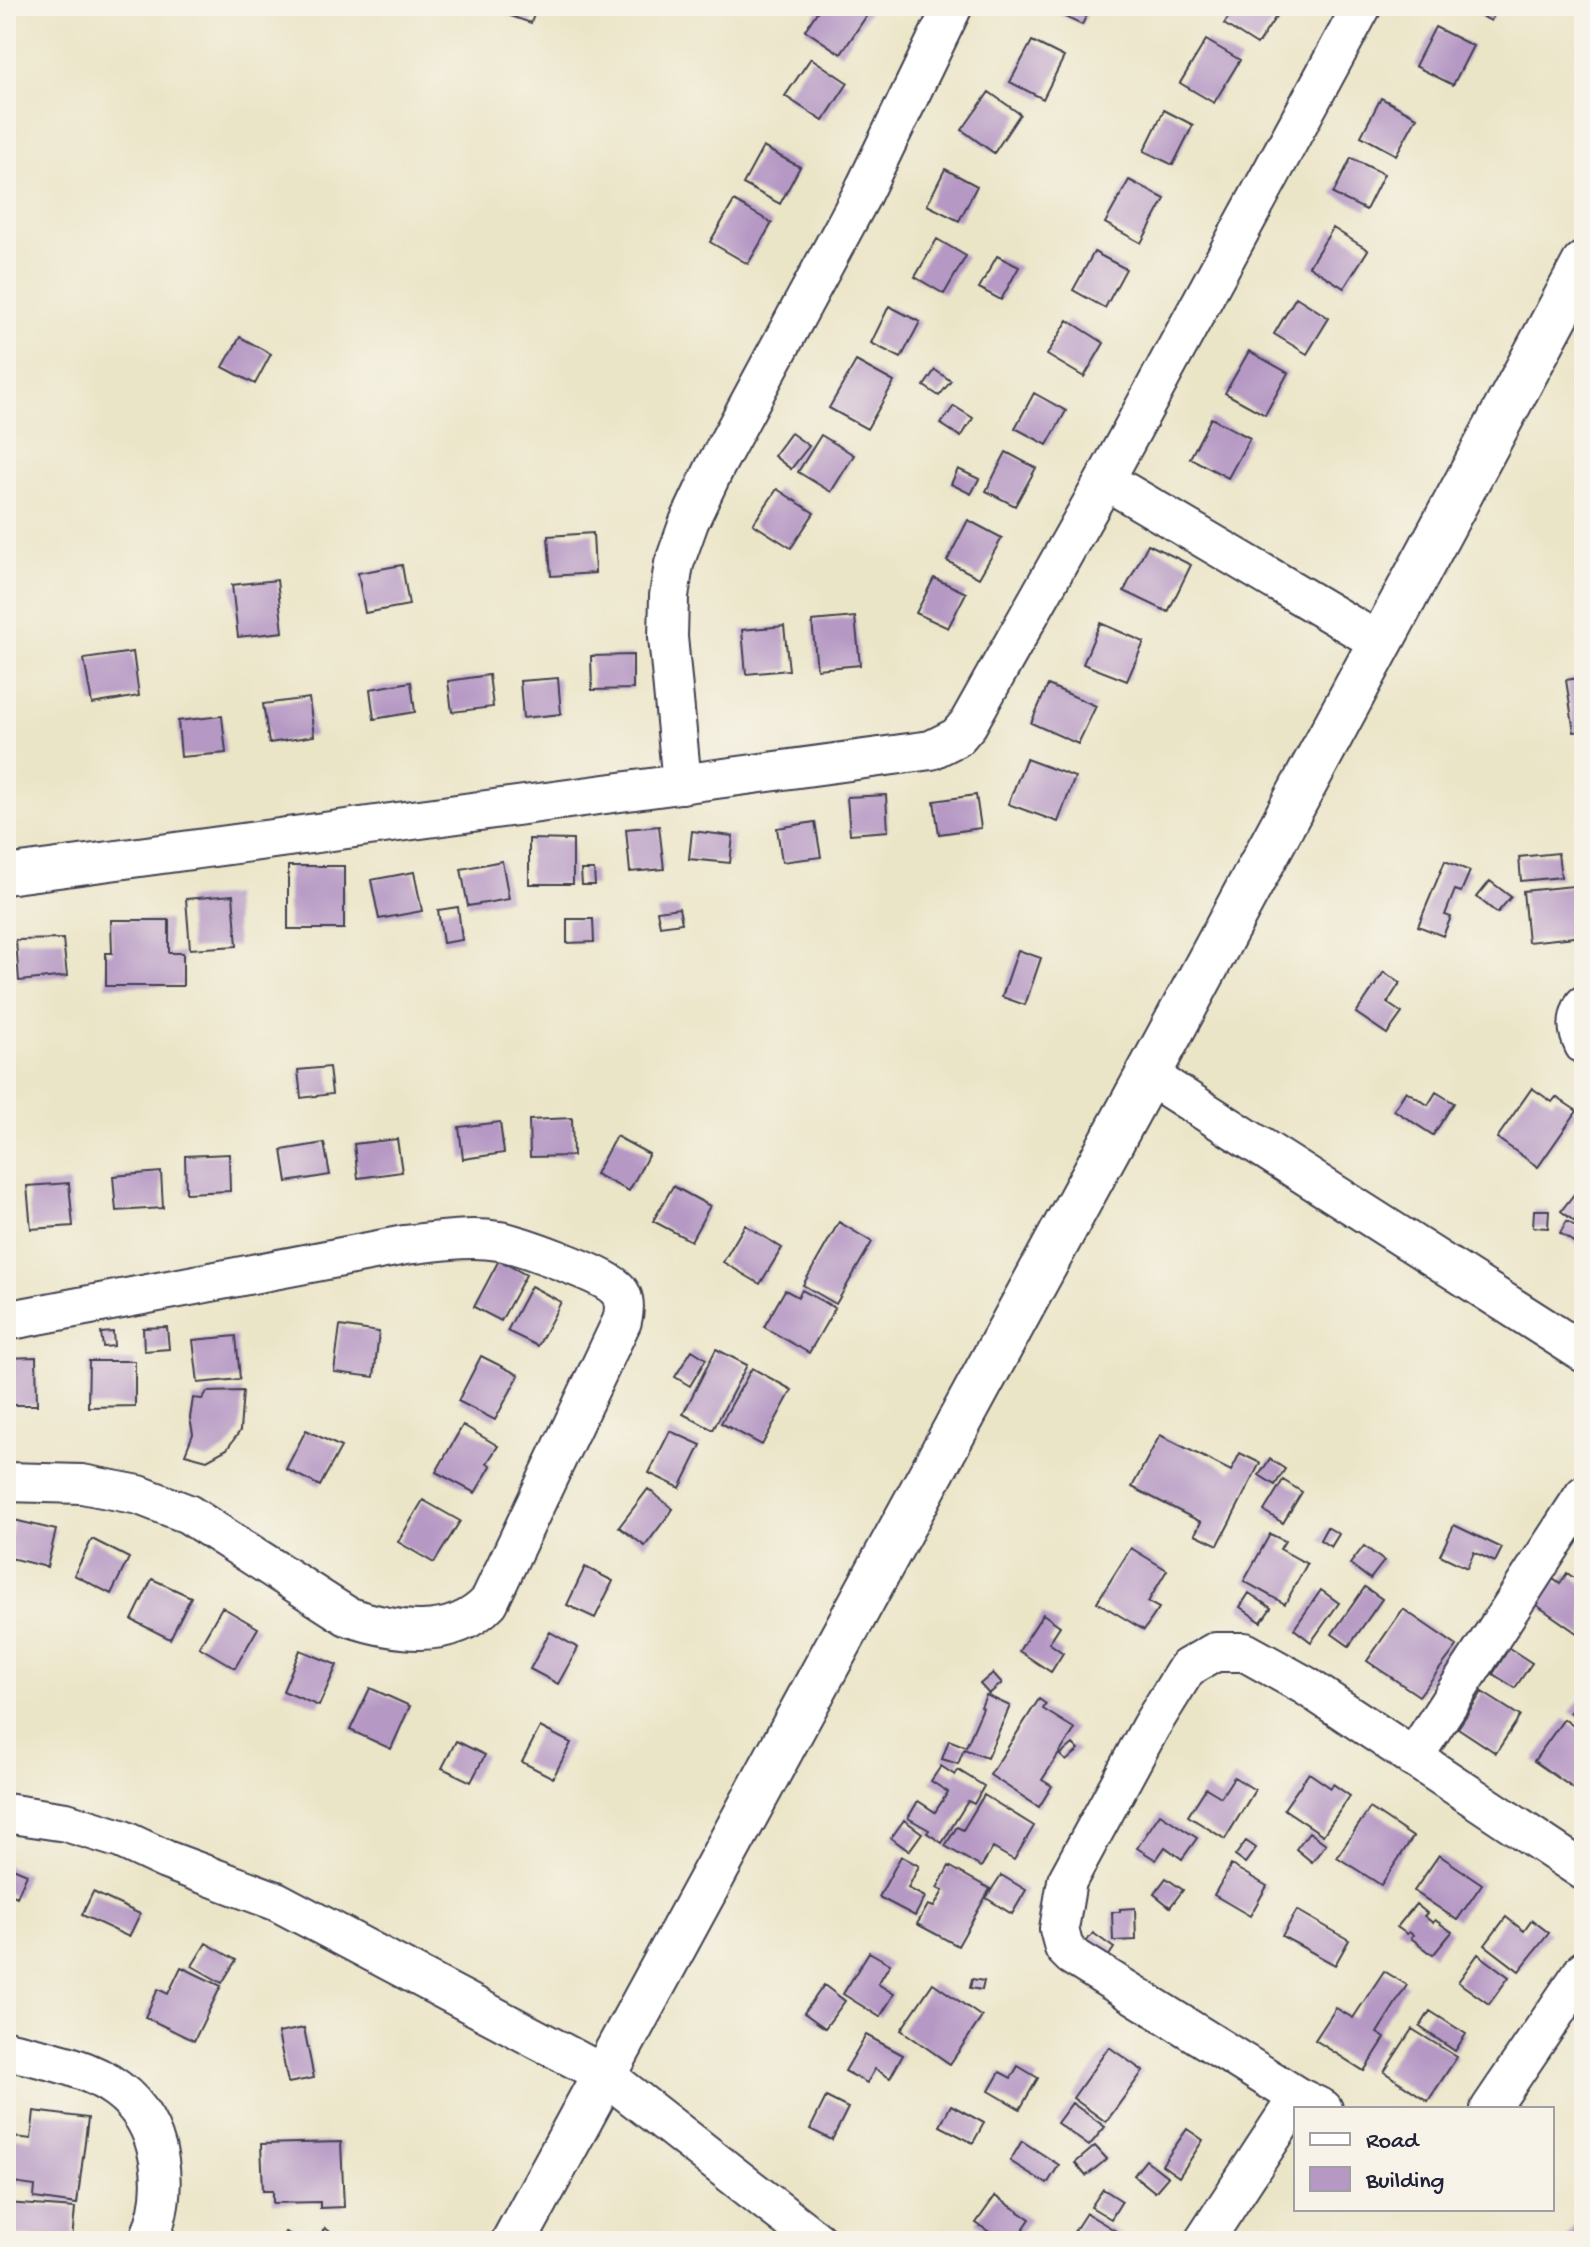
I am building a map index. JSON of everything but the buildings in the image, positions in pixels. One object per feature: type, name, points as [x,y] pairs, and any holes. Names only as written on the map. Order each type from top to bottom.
[{"type":"street","points":[[682,784],[668,637],[674,564],[689,522],[715,467],[861,196],[953,6]]},
{"type":"street","points":[[6,875],[931,750],[957,737],[968,724],[1105,480],[1362,6]]},
{"type":"street","points":[[514,2241],[1148,1075],[1379,642],[1570,309],[1584,264]]},
{"type":"street","points":[[1105,480],[1379,642]]},
{"type":"street","points":[[1584,1005],[1578,1020],[1584,1045]]},
{"type":"street","points":[[1148,1075],[1584,1353]]},
{"type":"street","points":[[6,1321],[405,1245],[462,1239],[498,1240],[532,1249],[614,1285],[625,1302],[622,1321],[489,1602],[479,1613],[450,1626],[430,1631],[399,1629],[376,1626],[347,1616],[188,1514],[139,1495],[82,1484],[6,1482]]},
{"type":"street","points":[[1413,1758],[1584,1495]]},
{"type":"street","points":[[1310,2103],[1072,1956],[1064,1948],[1059,1929],[1067,1881],[1151,1726],[1187,1668],[1215,1652],[1245,1652],[1306,1686],[1584,1871]]},
{"type":"street","points":[[6,1813],[66,1822],[121,1839],[166,1860],[276,1901],[605,2075],[817,2241]]},
{"type":"street","points":[[1491,2107],[1584,1970]]},
{"type":"street","points":[[6,2050],[70,2066],[118,2089],[148,2121],[162,2169],[157,2222],[148,2241]]},
{"type":"street","points":[[1204,2241],[1294,2124]]}]
